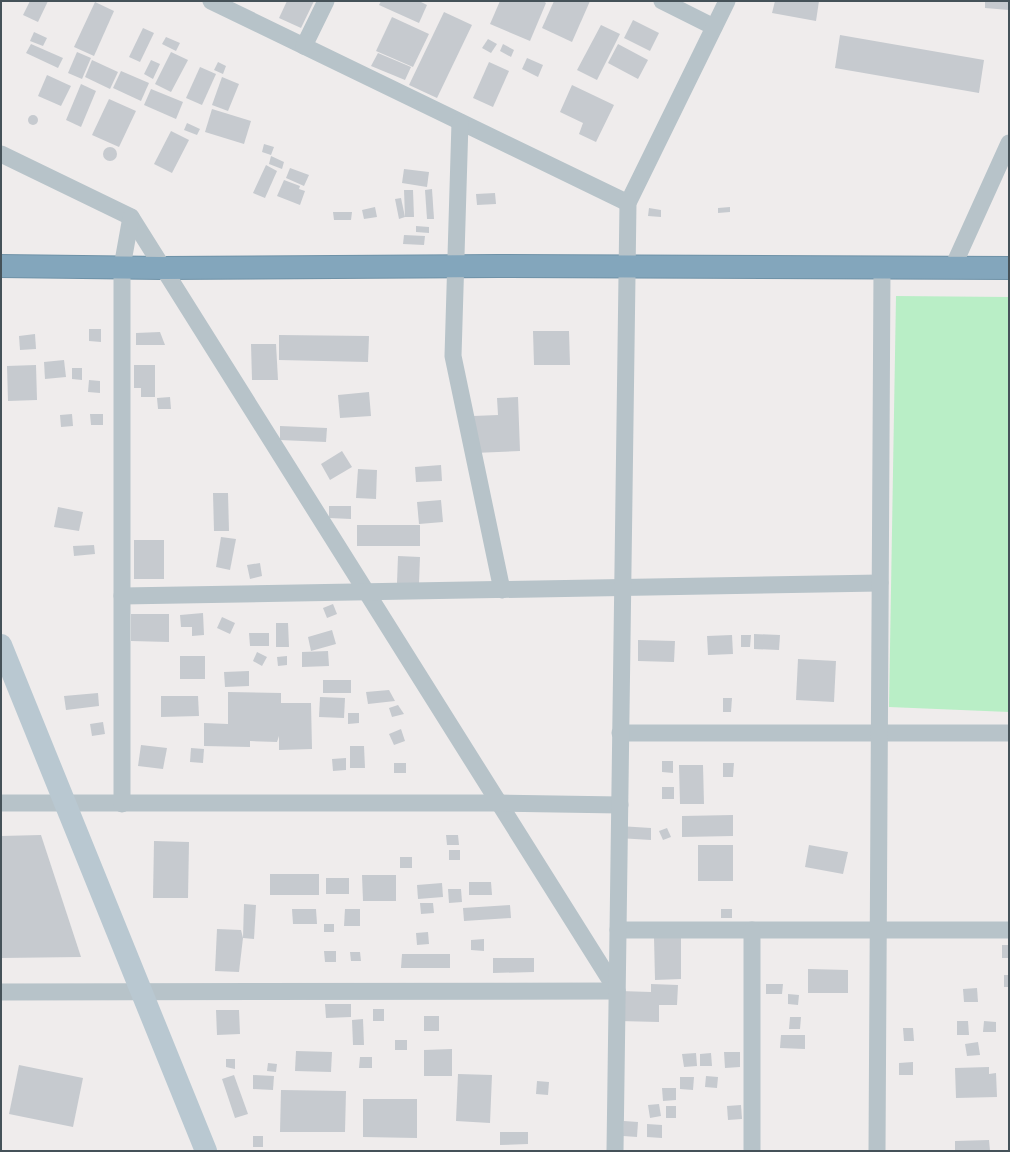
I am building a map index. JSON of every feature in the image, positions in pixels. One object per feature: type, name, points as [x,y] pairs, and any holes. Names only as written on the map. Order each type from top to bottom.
[{"type":"highway","points":[[1,266],[163,268],[627,266],[1009,268]]},
{"type":"main road","points":[[3,654],[67,803],[206,1151]]},
{"type":"street","points":[[210,1],[628,203]]},
{"type":"street","points":[[304,46],[326,1]]},
{"type":"street","points":[[662,1],[714,27]]},
{"type":"street","points":[[615,1151],[628,203],[727,1]]},
{"type":"street","points":[[460,122],[453,356],[502,590]]},
{"type":"street","points":[[952,268],[1009,143]]},
{"type":"street","points":[[1,154],[131,217],[617,991]]},
{"type":"street","points":[[122,804],[122,267],[131,217]]},
{"type":"street","points":[[877,1151],[882,268]]},
{"type":"street","points":[[122,596],[880,584]]},
{"type":"street","points":[[620,733],[1009,733]]},
{"type":"street","points":[[1,803],[499,803],[620,805]]},
{"type":"street","points":[[618,930],[1009,930]]},
{"type":"street","points":[[752,930],[752,1151]]},
{"type":"street","points":[[1,992],[617,991]]},
{"type":"green space","points":[[896,296],[1009,297],[1009,712],[889,707]]},
{"type":"building","points":[[30,1],[48,1],[38,22],[23,15]]},
{"type":"building","points":[[287,1],[314,1],[301,28],[279,18]]},
{"type":"building","points":[[381,1],[419,1],[427,5],[419,23],[379,5]]},
{"type":"building","points":[[500,1],[543,1],[546,3],[530,41],[490,24]]},
{"type":"building","points":[[554,1],[590,1],[572,42],[542,28]]},
{"type":"building","points":[[775,1],[819,1],[816,21],[772,13]]},
{"type":"building","points":[[985,1],[1009,1],[1009,10],[985,8]]},
{"type":"building","points":[[95,2],[114,11],[94,56],[74,47]]},
{"type":"building","points":[[444,12],[472,25],[437,98],[409,85]]},
{"type":"building","points":[[392,17],[429,34],[413,67],[376,51]]},
{"type":"building","points":[[633,20],[659,33],[650,51],[624,38]]},
{"type":"building","points":[[601,25],[620,34],[597,80],[577,70]]},
{"type":"building","points":[[143,28],[154,33],[140,62],[129,57]]},
{"type":"building","points":[[34,32],[47,38],[43,46],[30,41]]},
{"type":"building","points":[[840,35],[984,60],[979,93],[835,68]]},
{"type":"building","points":[[166,37],[180,43],[176,51],[162,44]]},
{"type":"building","points":[[488,39],[497,44],[491,53],[482,48]]},
{"type":"building","points":[[31,44],[63,58],[58,68],[26,53]]},
{"type":"building","points":[[503,44],[514,50],[511,57],[500,51]]},
{"type":"building","points":[[618,44],[648,60],[638,79],[608,63]]},
{"type":"building","points":[[77,52],[91,58],[82,79],[68,73]]},
{"type":"building","points":[[171,52],[188,60],[171,92],[155,84]]},
{"type":"building","points":[[378,53],[411,67],[405,80],[371,66]]},
{"type":"building","points":[[527,58],[543,65],[538,77],[522,69]]},
{"type":"building","points":[[92,60],[118,72],[110,89],[85,77]]},
{"type":"building","points":[[151,60],[160,64],[153,79],[144,74]]},
{"type":"building","points":[[218,62],[226,66],[223,74],[214,70]]},
{"type":"building","points":[[489,62],[509,71],[493,107],[473,98]]},
{"type":"building","points":[[200,67],[216,74],[202,105],[186,98]]},
{"type":"building","points":[[121,71],[149,83],[141,101],[113,88]]},
{"type":"building","points":[[47,75],[71,86],[61,106],[38,96]]},
{"type":"building","points":[[222,77],[239,84],[228,111],[212,105]]},
{"type":"building","points":[[81,84],[96,91],[81,127],[66,120]]},
{"type":"building","points":[[572,85],[614,105],[596,142],[579,134],[583,123],[560,112]]},
{"type":"building","points":[[151,89],[183,102],[176,119],[144,105]]},
{"type":"building","points":[[109,99],[136,111],[119,147],[92,135]]},
{"type":"building","points":[[212,109],[251,121],[244,144],[205,132]]},
{"type":"building","points":[[31,115],[35,115],[37,116],[37,124],[31,125],[28,122],[28,118]]},
{"type":"building","points":[[187,123],[200,129],[197,135],[184,130]]},
{"type":"building","points":[[171,131],[189,140],[172,173],[154,164]]},
{"type":"building","points":[[264,144],[274,147],[271,155],[262,152]]},
{"type":"building","points":[[107,147],[113,147],[117,151],[117,157],[113,161],[107,161],[103,157],[103,151]]},
{"type":"building","points":[[271,156],[284,162],[282,169],[269,164]]},
{"type":"building","points":[[266,165],[277,171],[265,198],[253,193]]},
{"type":"building","points":[[290,168],[309,175],[304,186],[286,178]]},
{"type":"building","points":[[404,169],[429,172],[427,187],[402,183]]},
{"type":"building","points":[[284,180],[300,186],[299,189],[305,191],[300,205],[277,196]]},
{"type":"building","points":[[432,189],[434,219],[427,219],[425,190]]},
{"type":"building","points":[[404,190],[413,190],[414,217],[405,217]]},
{"type":"building","points":[[495,193],[496,204],[477,205],[476,194]]},
{"type":"building","points":[[401,198],[405,217],[399,219],[395,199]]},
{"type":"building","points":[[375,207],[377,217],[364,219],[362,210]]},
{"type":"building","points":[[730,207],[730,212],[718,213],[718,208]]},
{"type":"building","points":[[649,208],[661,210],[661,217],[648,216]]},
{"type":"building","points":[[333,212],[352,212],[351,220],[334,220]]},
{"type":"building","points":[[416,226],[429,227],[429,233],[416,232]]},
{"type":"building","points":[[404,235],[425,236],[424,245],[403,244]]},
{"type":"building","points":[[89,329],[101,329],[101,342],[89,341]]},
{"type":"building","points":[[533,331],[569,331],[570,365],[534,365]]},
{"type":"building","points":[[160,332],[165,345],[136,345],[136,333]]},
{"type":"building","points":[[35,334],[36,349],[20,350],[19,336]]},
{"type":"building","points":[[279,335],[369,336],[368,362],[279,360]]},
{"type":"building","points":[[251,344],[276,344],[278,380],[252,380]]},
{"type":"building","points":[[64,360],[66,377],[45,379],[44,362]]},
{"type":"building","points":[[36,365],[37,400],[8,401],[7,366]]},
{"type":"building","points":[[134,365],[155,365],[155,397],[141,397],[141,388],[134,388]]},
{"type":"building","points":[[72,368],[82,368],[82,380],[72,379]]},
{"type":"building","points":[[89,380],[100,381],[100,393],[88,392]]},
{"type":"building","points":[[369,392],[371,416],[340,418],[338,395]]},
{"type":"building","points":[[170,397],[171,409],[158,409],[157,398]]},
{"type":"building","points":[[518,397],[520,451],[474,453],[473,416],[498,415],[497,398]]},
{"type":"building","points":[[72,414],[73,426],[61,427],[60,415]]},
{"type":"building","points":[[90,414],[103,414],[103,425],[91,425]]},
{"type":"building","points":[[280,426],[327,428],[326,442],[280,440]]},
{"type":"building","points":[[342,451],[352,467],[330,480],[321,464]]},
{"type":"building","points":[[441,465],[442,481],[416,482],[415,467]]},
{"type":"building","points":[[358,469],[377,470],[376,499],[356,498]]},
{"type":"building","points":[[213,493],[228,493],[229,531],[214,531]]},
{"type":"building","points":[[441,500],[443,522],[419,524],[417,502]]},
{"type":"building","points":[[329,506],[351,506],[351,519],[329,518]]},
{"type":"building","points":[[58,507],[83,512],[79,531],[54,527]]},
{"type":"building","points":[[357,525],[420,525],[420,546],[357,546]]},
{"type":"building","points":[[221,537],[236,539],[230,570],[216,567]]},
{"type":"building","points":[[134,540],[164,540],[164,579],[134,579]]},
{"type":"building","points":[[94,545],[95,554],[74,556],[73,546]]},
{"type":"building","points":[[398,556],[420,557],[419,584],[397,583]]},
{"type":"building","points":[[260,563],[262,576],[250,579],[247,565]]},
{"type":"building","points":[[333,604],[337,614],[327,618],[323,608]]},
{"type":"building","points":[[203,613],[204,635],[192,636],[192,627],[181,627],[180,615]]},
{"type":"building","points":[[131,614],[169,614],[169,642],[131,641]]},
{"type":"building","points":[[222,617],[235,623],[230,634],[217,628]]},
{"type":"building","points":[[276,623],[288,623],[289,647],[276,647]]},
{"type":"building","points":[[332,630],[336,644],[311,651],[308,637]]},
{"type":"building","points":[[249,633],[269,633],[269,646],[250,646]]},
{"type":"building","points":[[754,634],[780,635],[779,650],[754,649]]},
{"type":"building","points":[[732,635],[733,654],[708,655],[707,636]]},
{"type":"building","points":[[741,635],[751,635],[750,647],[741,647]]},
{"type":"building","points":[[638,640],[675,641],[674,662],[638,661]]},
{"type":"building","points":[[328,651],[329,666],[302,667],[302,652]]},
{"type":"building","points":[[257,652],[267,657],[262,666],[253,661]]},
{"type":"building","points":[[180,656],[205,656],[205,679],[180,679]]},
{"type":"building","points":[[287,656],[287,665],[278,666],[277,657]]},
{"type":"building","points":[[798,659],[836,661],[834,702],[796,700]]},
{"type":"building","points":[[249,671],[249,686],[225,687],[224,672]]},
{"type":"building","points":[[323,680],[351,680],[351,693],[323,693]]},
{"type":"building","points":[[389,690],[395,701],[368,704],[366,692]]},
{"type":"building","points":[[228,692],[281,693],[281,703],[311,703],[312,749],[279,750],[279,736],[277,742],[250,741],[250,747],[204,746],[204,723],[228,724]]},
{"type":"building","points":[[98,693],[99,706],[66,710],[64,696]]},
{"type":"building","points":[[161,696],[198,696],[199,716],[161,717]]},
{"type":"building","points":[[320,697],[345,698],[344,718],[319,717]]},
{"type":"building","points":[[723,698],[732,698],[731,712],[723,712]]},
{"type":"building","points":[[398,705],[404,714],[392,717],[389,708]]},
{"type":"building","points":[[348,713],[359,713],[359,723],[348,724]]},
{"type":"building","points":[[103,722],[105,734],[92,736],[90,724]]},
{"type":"building","points":[[401,729],[405,741],[394,745],[389,734]]},
{"type":"building","points":[[141,745],[167,748],[163,769],[138,766]]},
{"type":"building","points":[[350,746],[364,746],[365,768],[350,768]]},
{"type":"building","points":[[191,748],[204,749],[203,763],[190,762]]},
{"type":"building","points":[[346,758],[346,770],[333,771],[332,759]]},
{"type":"building","points":[[662,761],[673,761],[673,773],[662,772]]},
{"type":"building","points":[[394,763],[406,763],[406,773],[394,773]]},
{"type":"building","points":[[723,763],[734,763],[733,777],[723,777]]},
{"type":"building","points":[[679,765],[703,765],[704,804],[680,804]]},
{"type":"building","points":[[662,787],[674,787],[674,799],[662,799]]},
{"type":"building","points":[[733,815],[733,836],[682,837],[682,816]]},
{"type":"building","points":[[619,826],[651,828],[651,840],[618,838]]},
{"type":"building","points":[[667,828],[671,837],[663,840],[659,831]]},
{"type":"building","points":[[41,835],[81,957],[1,958],[1,836]]},
{"type":"building","points":[[446,835],[458,835],[459,845],[447,845]]},
{"type":"building","points":[[154,841],[189,842],[188,898],[153,898]]},
{"type":"building","points":[[698,845],[733,845],[733,881],[698,881]]},
{"type":"building","points":[[809,845],[848,852],[843,874],[805,867]]},
{"type":"building","points":[[449,850],[460,850],[460,860],[449,860]]},
{"type":"building","points":[[400,857],[412,857],[412,868],[400,868]]},
{"type":"building","points":[[270,874],[319,874],[319,895],[270,895]]},
{"type":"building","points":[[362,875],[396,875],[396,901],[363,901]]},
{"type":"building","points":[[326,878],[349,878],[349,894],[326,894]]},
{"type":"building","points":[[469,882],[491,882],[492,895],[469,895]]},
{"type":"building","points":[[442,883],[443,897],[418,899],[417,885]]},
{"type":"building","points":[[448,889],[461,889],[462,902],[449,903]]},
{"type":"building","points":[[420,903],[433,903],[434,913],[421,914]]},
{"type":"building","points":[[244,904],[256,905],[254,939],[243,938]]},
{"type":"building","points":[[510,905],[511,918],[464,921],[463,908]]},
{"type":"building","points":[[292,909],[316,909],[317,924],[293,924]]},
{"type":"building","points":[[345,909],[360,909],[360,926],[344,926]]},
{"type":"building","points":[[721,909],[732,909],[732,918],[721,918]]},
{"type":"building","points":[[324,924],[334,924],[334,932],[324,932]]},
{"type":"building","points":[[217,929],[241,930],[243,938],[239,972],[215,971]]},
{"type":"building","points":[[428,932],[429,944],[417,945],[416,933]]},
{"type":"building","points":[[681,936],[681,979],[655,980],[654,937]]},
{"type":"building","points":[[484,939],[484,951],[471,950],[471,940]]},
{"type":"building","points":[[1002,945],[1009,945],[1009,958],[1002,958]]},
{"type":"building","points":[[324,951],[336,951],[336,962],[325,962]]},
{"type":"building","points":[[350,952],[360,952],[361,961],[351,961]]},
{"type":"building","points":[[402,954],[450,954],[450,968],[401,968]]},
{"type":"building","points":[[493,958],[534,958],[534,972],[493,973]]},
{"type":"building","points":[[808,969],[848,970],[848,993],[808,993]]},
{"type":"building","points":[[1004,975],[1009,975],[1009,987],[1004,987]]},
{"type":"building","points":[[651,984],[678,985],[677,1005],[659,1005],[659,1022],[619,1021],[620,991],[651,992]]},
{"type":"building","points":[[766,984],[783,984],[782,994],[766,994]]},
{"type":"building","points":[[977,988],[978,1002],[964,1002],[963,989]]},
{"type":"building","points":[[788,994],[799,995],[798,1005],[788,1004]]},
{"type":"building","points":[[325,1004],[351,1004],[351,1017],[326,1018]]},
{"type":"building","points":[[373,1009],[384,1009],[384,1021],[373,1021]]},
{"type":"building","points":[[216,1010],[239,1010],[240,1034],[217,1035]]},
{"type":"building","points":[[424,1016],[439,1016],[439,1031],[424,1031]]},
{"type":"building","points":[[790,1017],[801,1017],[800,1029],[789,1029]]},
{"type":"building","points":[[363,1019],[364,1045],[353,1045],[352,1020]]},
{"type":"building","points":[[957,1021],[968,1021],[969,1035],[957,1035]]},
{"type":"building","points":[[984,1021],[996,1022],[996,1032],[983,1032]]},
{"type":"building","points":[[903,1028],[913,1028],[914,1041],[904,1041]]},
{"type":"building","points":[[781,1035],[805,1035],[805,1049],[780,1048]]},
{"type":"building","points":[[395,1040],[407,1040],[407,1050],[395,1050]]},
{"type":"building","points":[[978,1042],[980,1055],[967,1056],[965,1044]]},
{"type":"building","points":[[452,1049],[452,1076],[424,1076],[424,1050]]},
{"type":"building","points":[[296,1051],[332,1052],[331,1072],[295,1071]]},
{"type":"building","points":[[724,1052],[740,1052],[740,1067],[725,1068]]},
{"type":"building","points":[[696,1053],[697,1066],[684,1067],[682,1054]]},
{"type":"building","points":[[711,1053],[712,1066],[700,1066],[700,1054]]},
{"type":"building","points":[[360,1057],[372,1057],[372,1068],[359,1068]]},
{"type":"building","points":[[226,1059],[235,1059],[235,1069],[226,1067]]},
{"type":"building","points":[[913,1062],[913,1075],[899,1075],[899,1063]]},
{"type":"building","points":[[268,1063],[277,1064],[276,1072],[267,1071]]},
{"type":"building","points":[[19,1065],[83,1078],[73,1127],[9,1114]]},
{"type":"building","points":[[989,1067],[989,1074],[996,1073],[997,1097],[956,1098],[955,1068]]},
{"type":"building","points":[[458,1074],[492,1075],[490,1123],[456,1121]]},
{"type":"building","points":[[234,1075],[248,1114],[235,1118],[222,1079]]},
{"type":"building","points":[[253,1075],[274,1076],[273,1090],[253,1089]]},
{"type":"building","points":[[706,1076],[718,1077],[717,1088],[705,1087]]},
{"type":"building","points":[[680,1077],[694,1077],[693,1090],[680,1089]]},
{"type":"building","points":[[537,1081],[549,1082],[548,1095],[536,1094]]},
{"type":"building","points":[[662,1088],[676,1088],[676,1100],[663,1101]]},
{"type":"building","points":[[281,1090],[346,1091],[345,1132],[280,1132]]},
{"type":"building","points":[[363,1099],[417,1099],[417,1138],[363,1137]]},
{"type":"building","points":[[659,1104],[661,1116],[650,1118],[648,1105]]},
{"type":"building","points":[[741,1105],[742,1119],[728,1120],[727,1106]]},
{"type":"building","points":[[666,1106],[676,1106],[676,1118],[666,1118]]},
{"type":"building","points":[[624,1121],[638,1122],[637,1137],[623,1136]]},
{"type":"building","points":[[647,1124],[662,1125],[662,1138],[647,1137]]},
{"type":"building","points":[[500,1132],[528,1132],[528,1144],[500,1145]]},
{"type":"building","points":[[253,1136],[263,1136],[263,1147],[253,1147]]},
{"type":"building","points":[[989,1140],[990,1151],[955,1151],[955,1141]]}]
